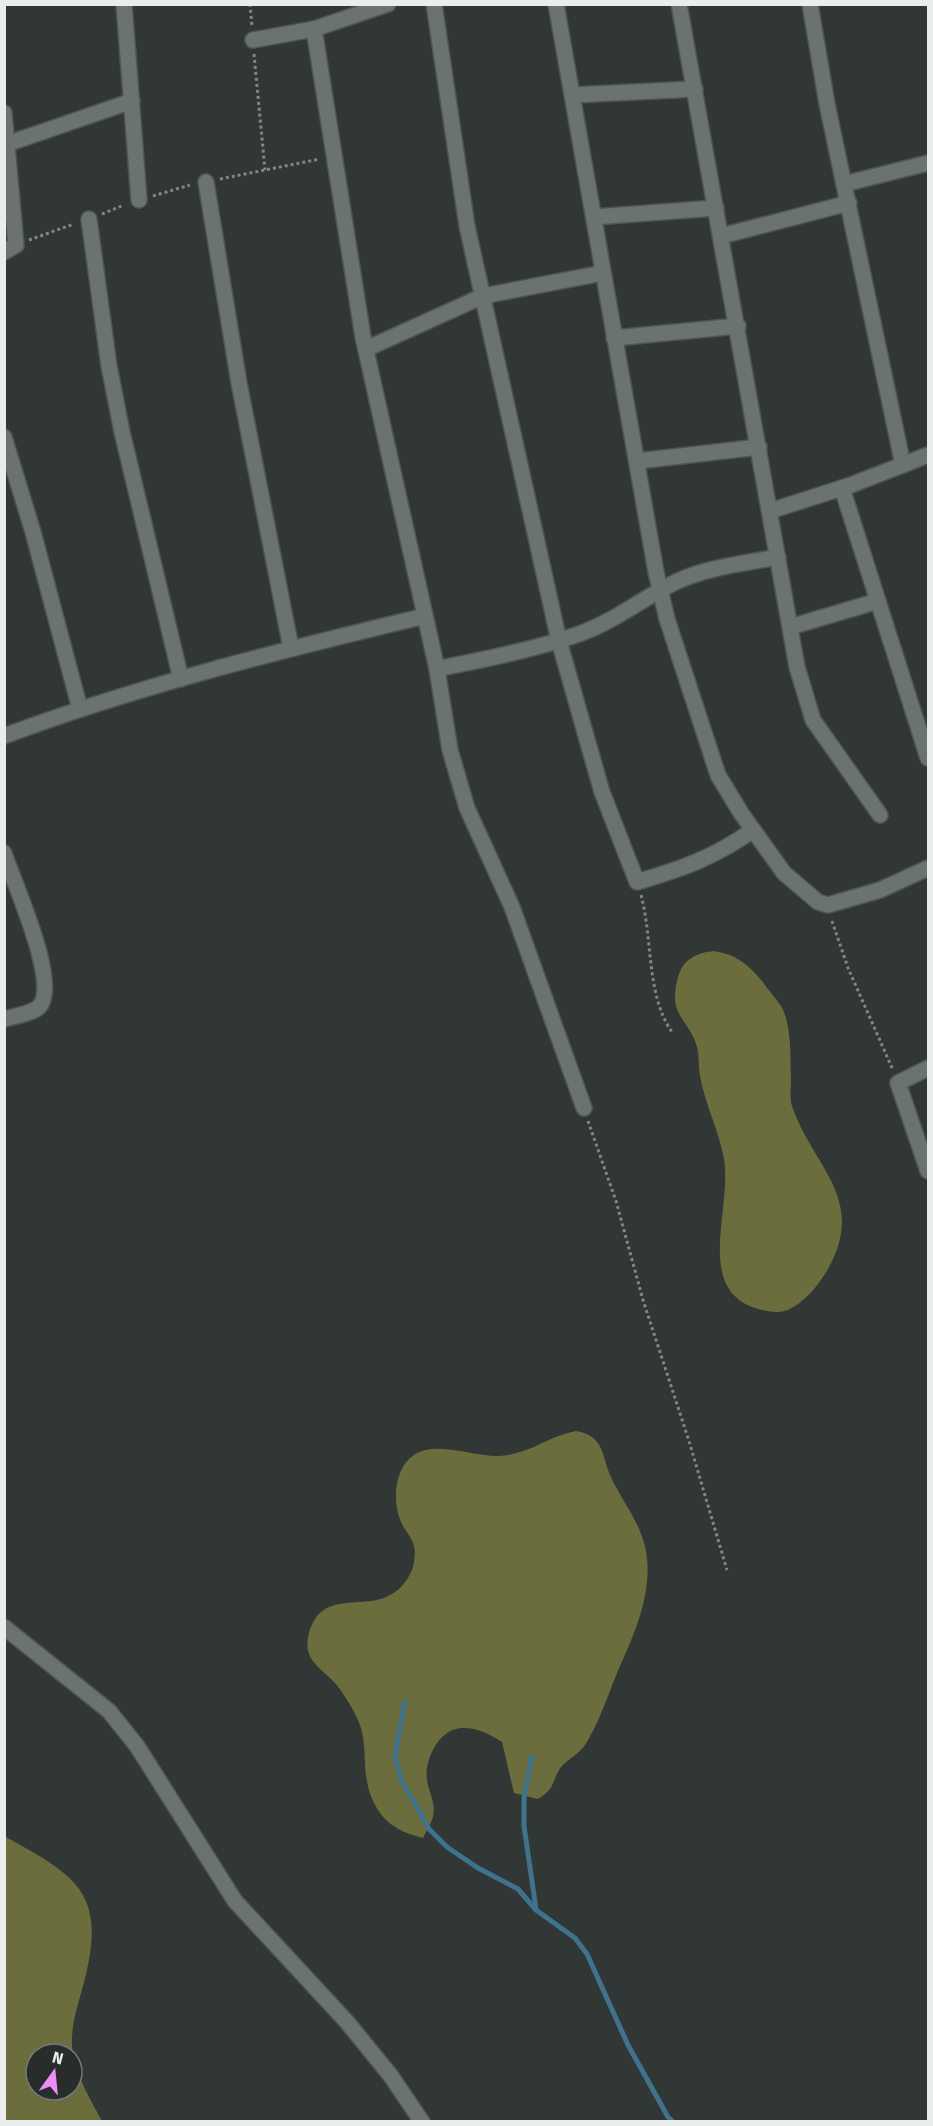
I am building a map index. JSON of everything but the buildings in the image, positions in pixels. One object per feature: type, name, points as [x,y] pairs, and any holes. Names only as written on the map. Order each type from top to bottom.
[{"type":"street","points":[[124,4],[139,200]]},
{"type":"street","points":[[253,40],[314,29],[388,4]]},
{"type":"street","points":[[434,4],[467,226],[559,641],[602,792],[637,882],[701,862],[726,849],[753,830]]},
{"type":"street","points":[[556,4],[660,590],[718,775],[784,873],[818,902],[828,904],[880,890],[928,868]]},
{"type":"street","points":[[679,4],[797,667],[813,720],[880,815]]},
{"type":"street","points":[[810,4],[844,184],[903,465]]},
{"type":"street","points":[[314,29],[366,349],[437,669],[450,750],[467,808],[512,907],[584,1108]]},
{"type":"street","points":[[573,95],[695,89]]},
{"type":"street","points":[[6,144],[132,101]]},
{"type":"street","points":[[4,114],[10,248]]},
{"type":"street","points":[[844,184],[928,163]]},
{"type":"street","points":[[206,182],[239,383],[291,648]]},
{"type":"street","points":[[722,236],[849,203]]},
{"type":"street","points":[[594,217],[716,208]]},
{"type":"street","points":[[89,219],[122,432],[181,679]]},
{"type":"street","points":[[366,349],[483,296],[603,273]]},
{"type":"street","points":[[614,338],[738,326]]},
{"type":"street","points":[[4,437],[33,532],[80,709]]},
{"type":"street","points":[[638,460],[759,447]]},
{"type":"street","points":[[770,511],[842,488],[928,455]]},
{"type":"street","points":[[842,488],[928,758]]},
{"type":"street","points":[[437,669],[559,641],[601,625],[660,590],[699,573],[778,557]]},
{"type":"street","points":[[790,627],[878,601]]},
{"type":"street","points":[[4,735],[80,709],[181,679],[291,648],[425,616]]},
{"type":"street","points":[[4,853],[41,958],[46,983],[45,998],[39,1006],[4,1019]]},
{"type":"street","points":[[928,1068],[898,1083],[928,1171]]},
{"type":"street","points":[[4,1627],[110,1711],[137,1746],[235,1901],[347,2022],[391,2076],[422,2121]]},
{"type":"path","points":[[250,4],[265,170]]},
{"type":"path","points":[[10,248],[139,200],[206,182],[333,157]]},
{"type":"path","points":[[637,882],[650,938],[657,1001],[663,1019],[672,1032]]},
{"type":"path","points":[[828,904],[848,968],[898,1083]]},
{"type":"path","points":[[584,1108],[616,1201],[643,1300],[689,1441],[727,1570]]},
{"type":"green space","points":[[714,951],[735,957],[752,970],[785,1014],[789,1032],[792,1105],[802,1130],[833,1184],[839,1202],[842,1222],[839,1243],[829,1267],[807,1297],[783,1311],[775,1312],[748,1305],[731,1292],[723,1274],[720,1253],[725,1181],[724,1159],[702,1086],[697,1045],[675,1002],[678,977],[685,964],[696,955]]},
{"type":"green space","points":[[576,1431],[592,1437],[601,1448],[611,1477],[644,1541],[648,1568],[644,1603],[639,1619],[600,1715],[585,1745],[561,1767],[551,1788],[538,1799],[514,1793],[502,1742],[474,1729],[454,1729],[447,1733],[435,1746],[428,1763],[427,1780],[434,1807],[431,1822],[423,1838],[403,1831],[382,1816],[371,1797],[360,1726],[339,1687],[311,1658],[307,1645],[311,1627],[324,1610],[336,1605],[389,1596],[401,1587],[411,1572],[415,1548],[398,1514],[396,1495],[402,1468],[414,1455],[433,1449],[444,1449],[489,1456],[509,1455]]},
{"type":"green space","points":[[4,1836],[30,1850],[69,1877],[81,1892],[89,1909],[92,1930],[90,1955],[74,2020],[72,2042],[24,2042],[24,2102],[84,2102],[84,2086],[102,2121],[5,2121]]},
{"type":"waterway","points":[[405,1701],[395,1756],[401,1779],[429,1829],[447,1847],[478,1868],[518,1889],[536,1910],[575,1938],[587,1954],[628,2045],[673,2122]]},
{"type":"waterway","points":[[532,1756],[524,1798],[524,1826],[536,1909]]}]
